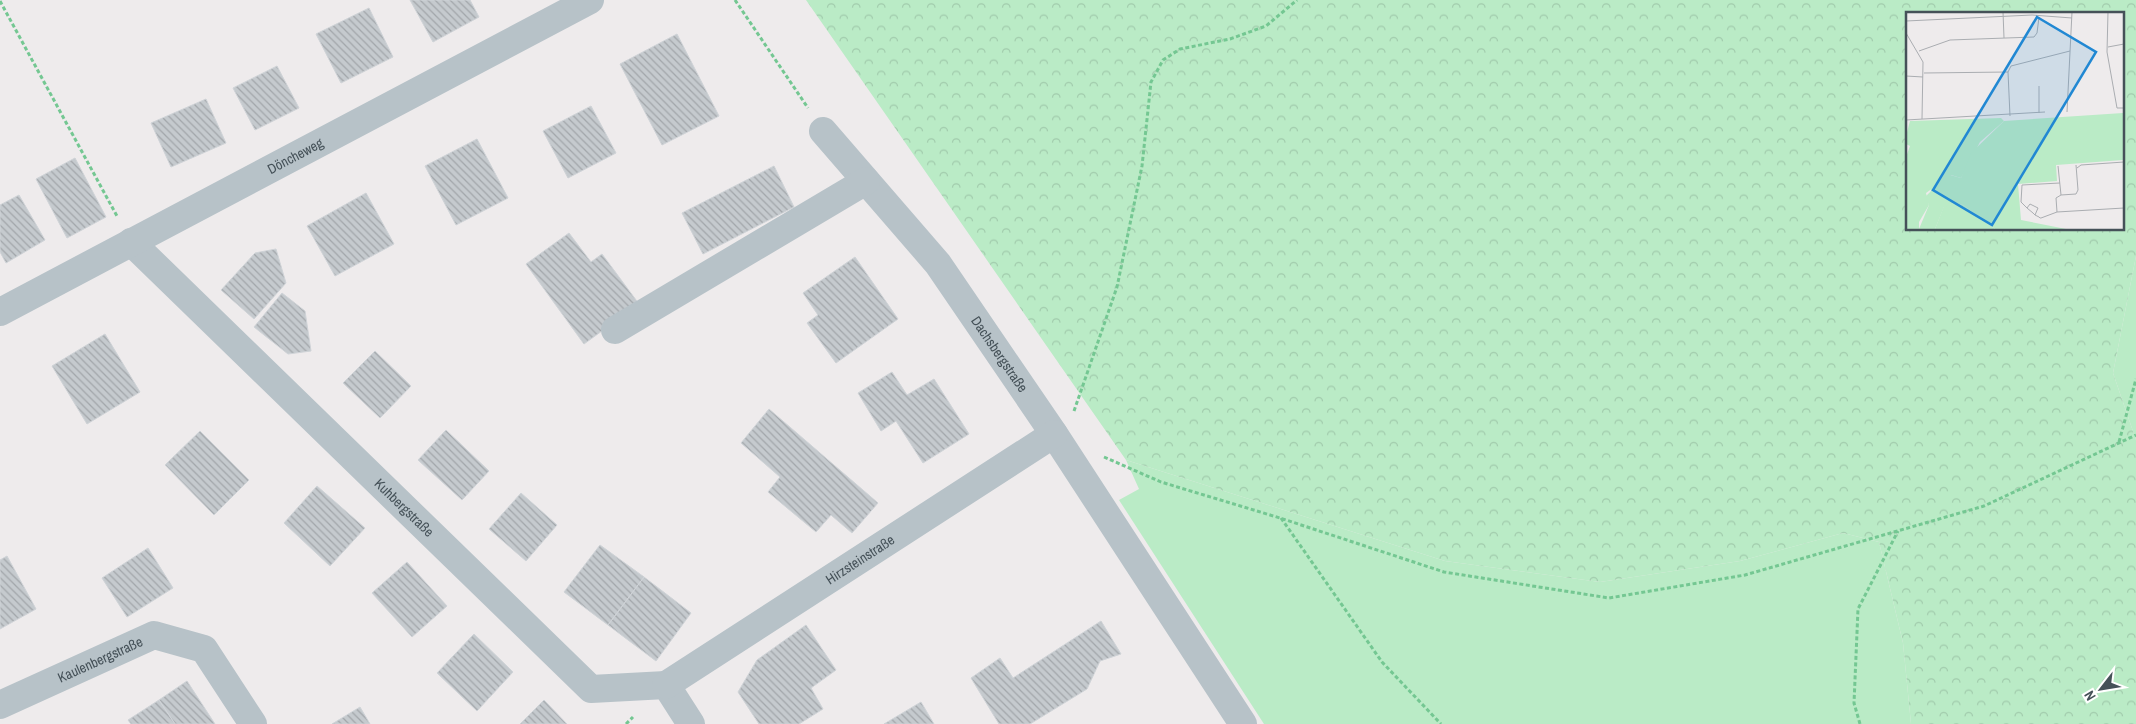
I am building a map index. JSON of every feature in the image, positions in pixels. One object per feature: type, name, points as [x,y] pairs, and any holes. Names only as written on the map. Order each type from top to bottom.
[{"type":"street","name":"Döncheweg","points":[[0,312],[590,0]]},
{"type":"street","name":"Dachsbergstraße","points":[[823,131],[938,264],[1054,434],[1243,724]]},
{"type":"street","points":[[615,330],[866,181]]},
{"type":"street","name":"Kuhbergstraße","points":[[131,242],[591,689],[666,685]]},
{"type":"street","name":"Hirzsteinstraße","points":[[666,685],[1054,434]]},
{"type":"street","name":"Kaulenbergstraße","points":[[0,705],[154,635],[204,649],[253,724]]},
{"type":"street","points":[[666,685],[691,724]]},
{"type":"path","points":[[735,0],[823,131]]},
{"type":"path","points":[[1054,434],[1071,418],[1118,287],[1142,166],[1151,82],[1163,60],[1180,49],[1230,39],[1266,26],[1297,0]]},
{"type":"path","points":[[0,1],[131,242]]},
{"type":"path","points":[[2119,443],[2136,379]]},
{"type":"path","points":[[1098,454],[1161,482],[1280,518],[1444,572],[1609,598],[1745,575],[1984,506],[2136,436]]},
{"type":"path","points":[[1280,518],[1382,662],[1441,724]]},
{"type":"path","points":[[1860,724],[1854,703],[1858,609],[1898,530]]},
{"type":"green space","points":[[806,0],[2136,0],[2136,256],[2113,373],[2136,440],[2136,724],[1911,724],[1903,643],[1879,542],[1843,533],[1740,561],[1600,582],[1445,561],[1126,460]]},
{"type":"green space","points":[[2136,256],[2136,440],[2113,373]]},
{"type":"green space","points":[[1126,460],[1445,561],[1600,582],[1740,561],[1843,533],[1879,542],[1903,643],[1911,724],[1264,724],[1119,500],[1139,489]]},
{"type":"building","points":[[410,0],[470,0],[479,17],[433,42]]},
{"type":"building","points":[[369,8],[393,57],[341,83],[316,34]]},
{"type":"building","points":[[677,34],[719,116],[662,145],[620,64]]},
{"type":"building","points":[[277,66],[299,108],[255,130],[233,88]]},
{"type":"building","points":[[206,99],[226,143],[171,167],[151,123]]},
{"type":"building","points":[[591,106],[616,153],[568,178],[543,131]]},
{"type":"building","points":[[477,139],[508,198],[456,225],[425,166]]},
{"type":"building","points":[[75,158],[106,217],[67,238],[36,179]]},
{"type":"building","points":[[774,166],[794,207],[703,254],[682,213]]},
{"type":"building","points":[[366,193],[394,244],[335,276],[307,226]]},
{"type":"building","points":[[19,195],[45,240],[6,263],[0,252],[0,205]]},
{"type":"building","points":[[569,233],[591,262],[602,254],[639,304],[584,344],[526,264]]},
{"type":"building","points":[[276,249],[286,283],[254,319],[221,290],[255,253]]},
{"type":"building","points":[[855,257],[898,319],[836,363],[807,323],[818,315],[803,293]]},
{"type":"building","points":[[282,293],[305,311],[311,351],[288,354],[254,327]]},
{"type":"building","points":[[105,334],[140,392],[87,424],[52,366]]},
{"type":"building","points":[[375,351],[411,386],[380,418],[343,383]]},
{"type":"building","points":[[892,372],[907,395],[934,379],[969,434],[923,463],[896,421],[881,431],[858,393]]},
{"type":"building","points":[[769,409],[878,503],[852,533],[831,515],[816,532],[768,492],[780,477],[741,443]]},
{"type":"building","points":[[446,430],[489,471],[462,500],[418,460]]},
{"type":"building","points":[[200,431],[249,480],[214,515],[165,465]]},
{"type":"building","points":[[317,486],[365,528],[330,566],[284,523]]},
{"type":"building","points":[[521,493],[557,525],[526,561],[489,529]]},
{"type":"building","points":[[600,545],[644,577],[608,625],[564,592]]},
{"type":"building","points":[[148,548],[173,588],[127,617],[102,578]]},
{"type":"building","points":[[7,556],[36,609],[0,629],[0,560]]},
{"type":"building","points":[[407,562],[447,606],[412,637],[372,593]]},
{"type":"building","points":[[644,577],[691,613],[656,661],[608,625]]},
{"type":"building","points":[[1101,621],[1121,654],[1100,661],[1087,689],[1030,724],[999,724],[971,678],[1000,658],[1013,678]]},
{"type":"building","points":[[806,625],[836,670],[811,688],[823,709],[799,724],[759,724],[738,692],[757,660]]},
{"type":"building","points":[[474,634],[513,672],[477,711],[437,673]]},
{"type":"building","points":[[187,681],[215,724],[175,724],[159,700]]},
{"type":"building","points":[[159,700],[175,724],[131,724],[128,720]]},
{"type":"building","points":[[544,700],[567,724],[520,724]]},
{"type":"building","points":[[921,702],[934,724],[884,724]]},
{"type":"building","points":[[360,707],[370,724],[332,724]]}]
